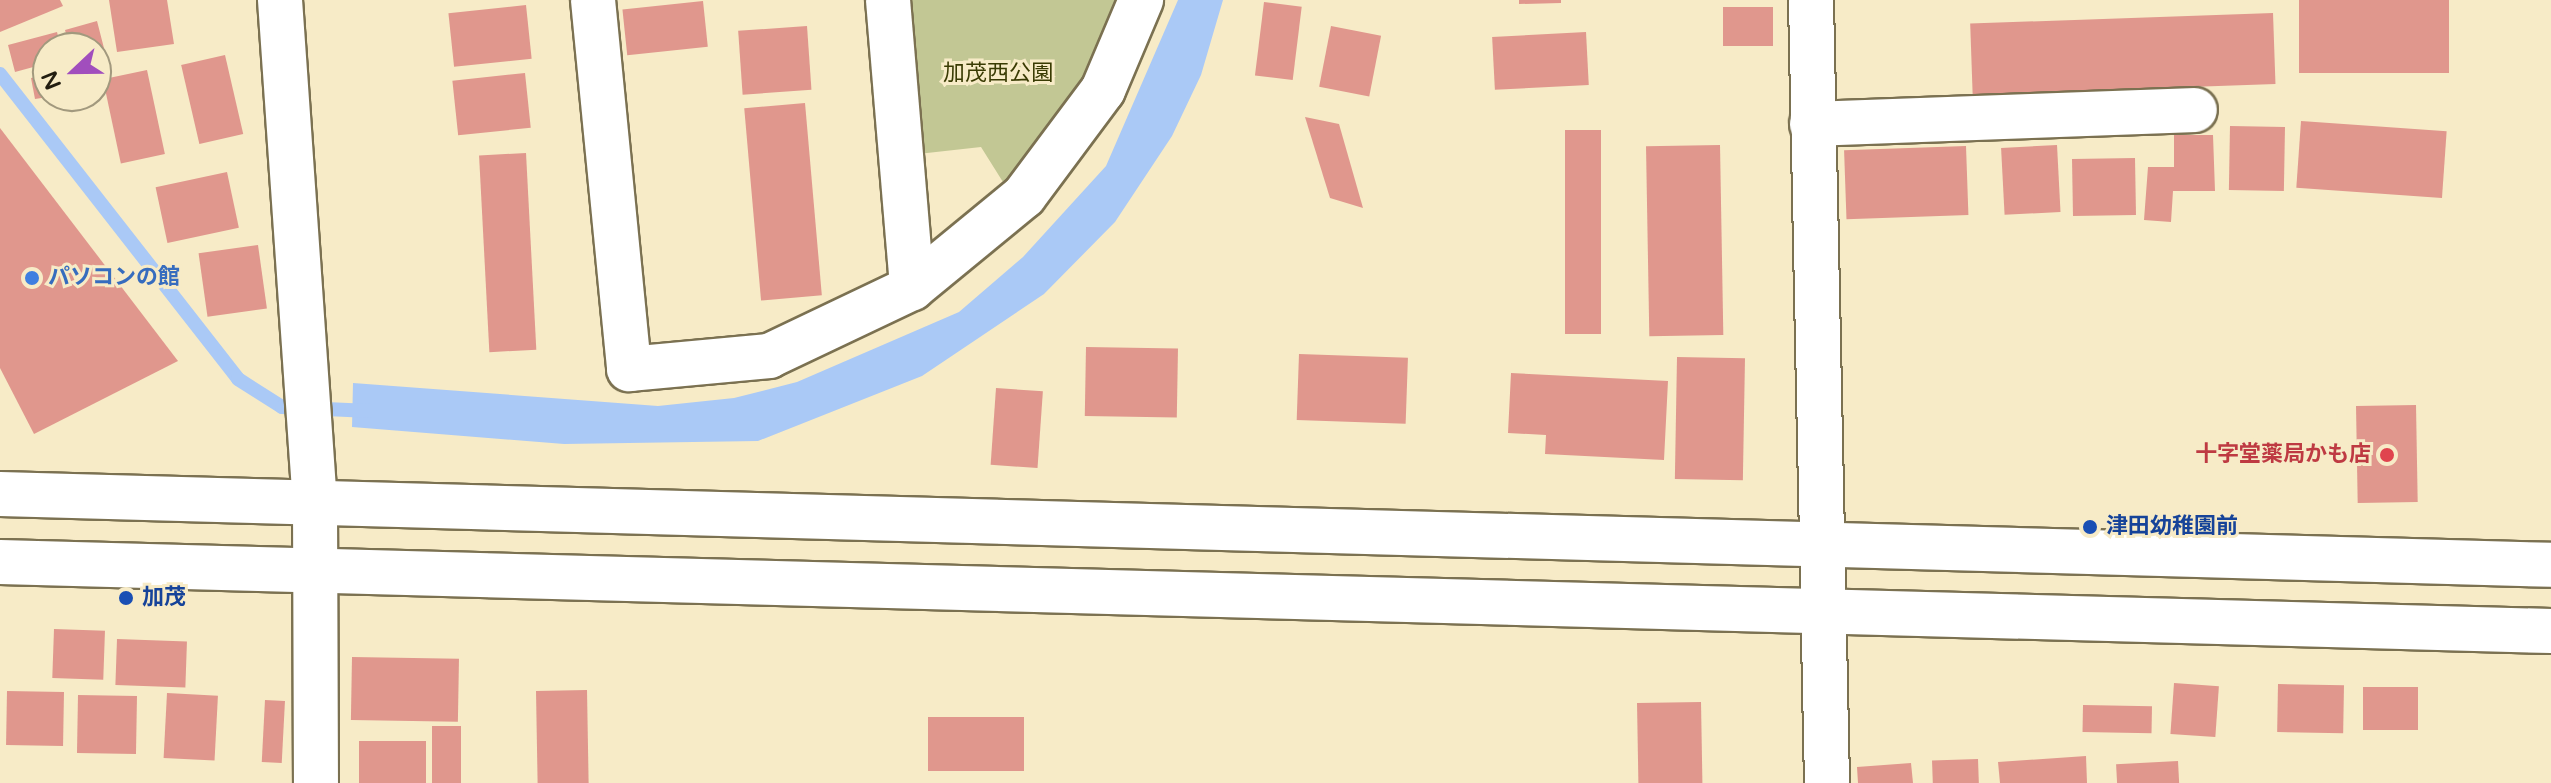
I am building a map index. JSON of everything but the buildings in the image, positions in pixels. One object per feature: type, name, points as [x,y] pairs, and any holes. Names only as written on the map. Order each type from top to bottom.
[{"type":"street","points":[[280,0],[315,504],[318,572],[316,783]]},
{"type":"street","points":[[593,0],[629,369],[769,356],[912,288],[1024,196],[1103,90],[1141,0]]},
{"type":"street","points":[[888,0],[912,288]]},
{"type":"street","points":[[1811,0],[1827,783]]},
{"type":"street","points":[[1812,124],[2195,110]]},
{"type":"street","points":[[0,494],[1822,548],[2551,565]]},
{"type":"street","points":[[0,562],[2551,631]]},
{"type":"green space","name":"加茂西公園","points":[[908,0],[1119,0],[1092,66],[1008,190],[981,147],[918,154]]},
{"type":"water","points":[[1178,0],[1223,0],[1201,75],[1172,136],[1115,222],[1044,294],[922,376],[758,441],[564,444],[352,427],[353,383],[658,406],[734,398],[797,382],[959,312],[1023,257],[1106,166]]},
{"type":"waterway","points":[[0,74],[238,379],[282,407],[370,411]]},
{"type":"place","name":"パソコンの館","points":[[32,278]]},
{"type":"place","name":"十字堂薬局かも店","points":[[2387,455]]},
{"type":"place","name":"津田幼稚園前","points":[[2090,527]]},
{"type":"place","name":"加茂","points":[[126,598]]}]
